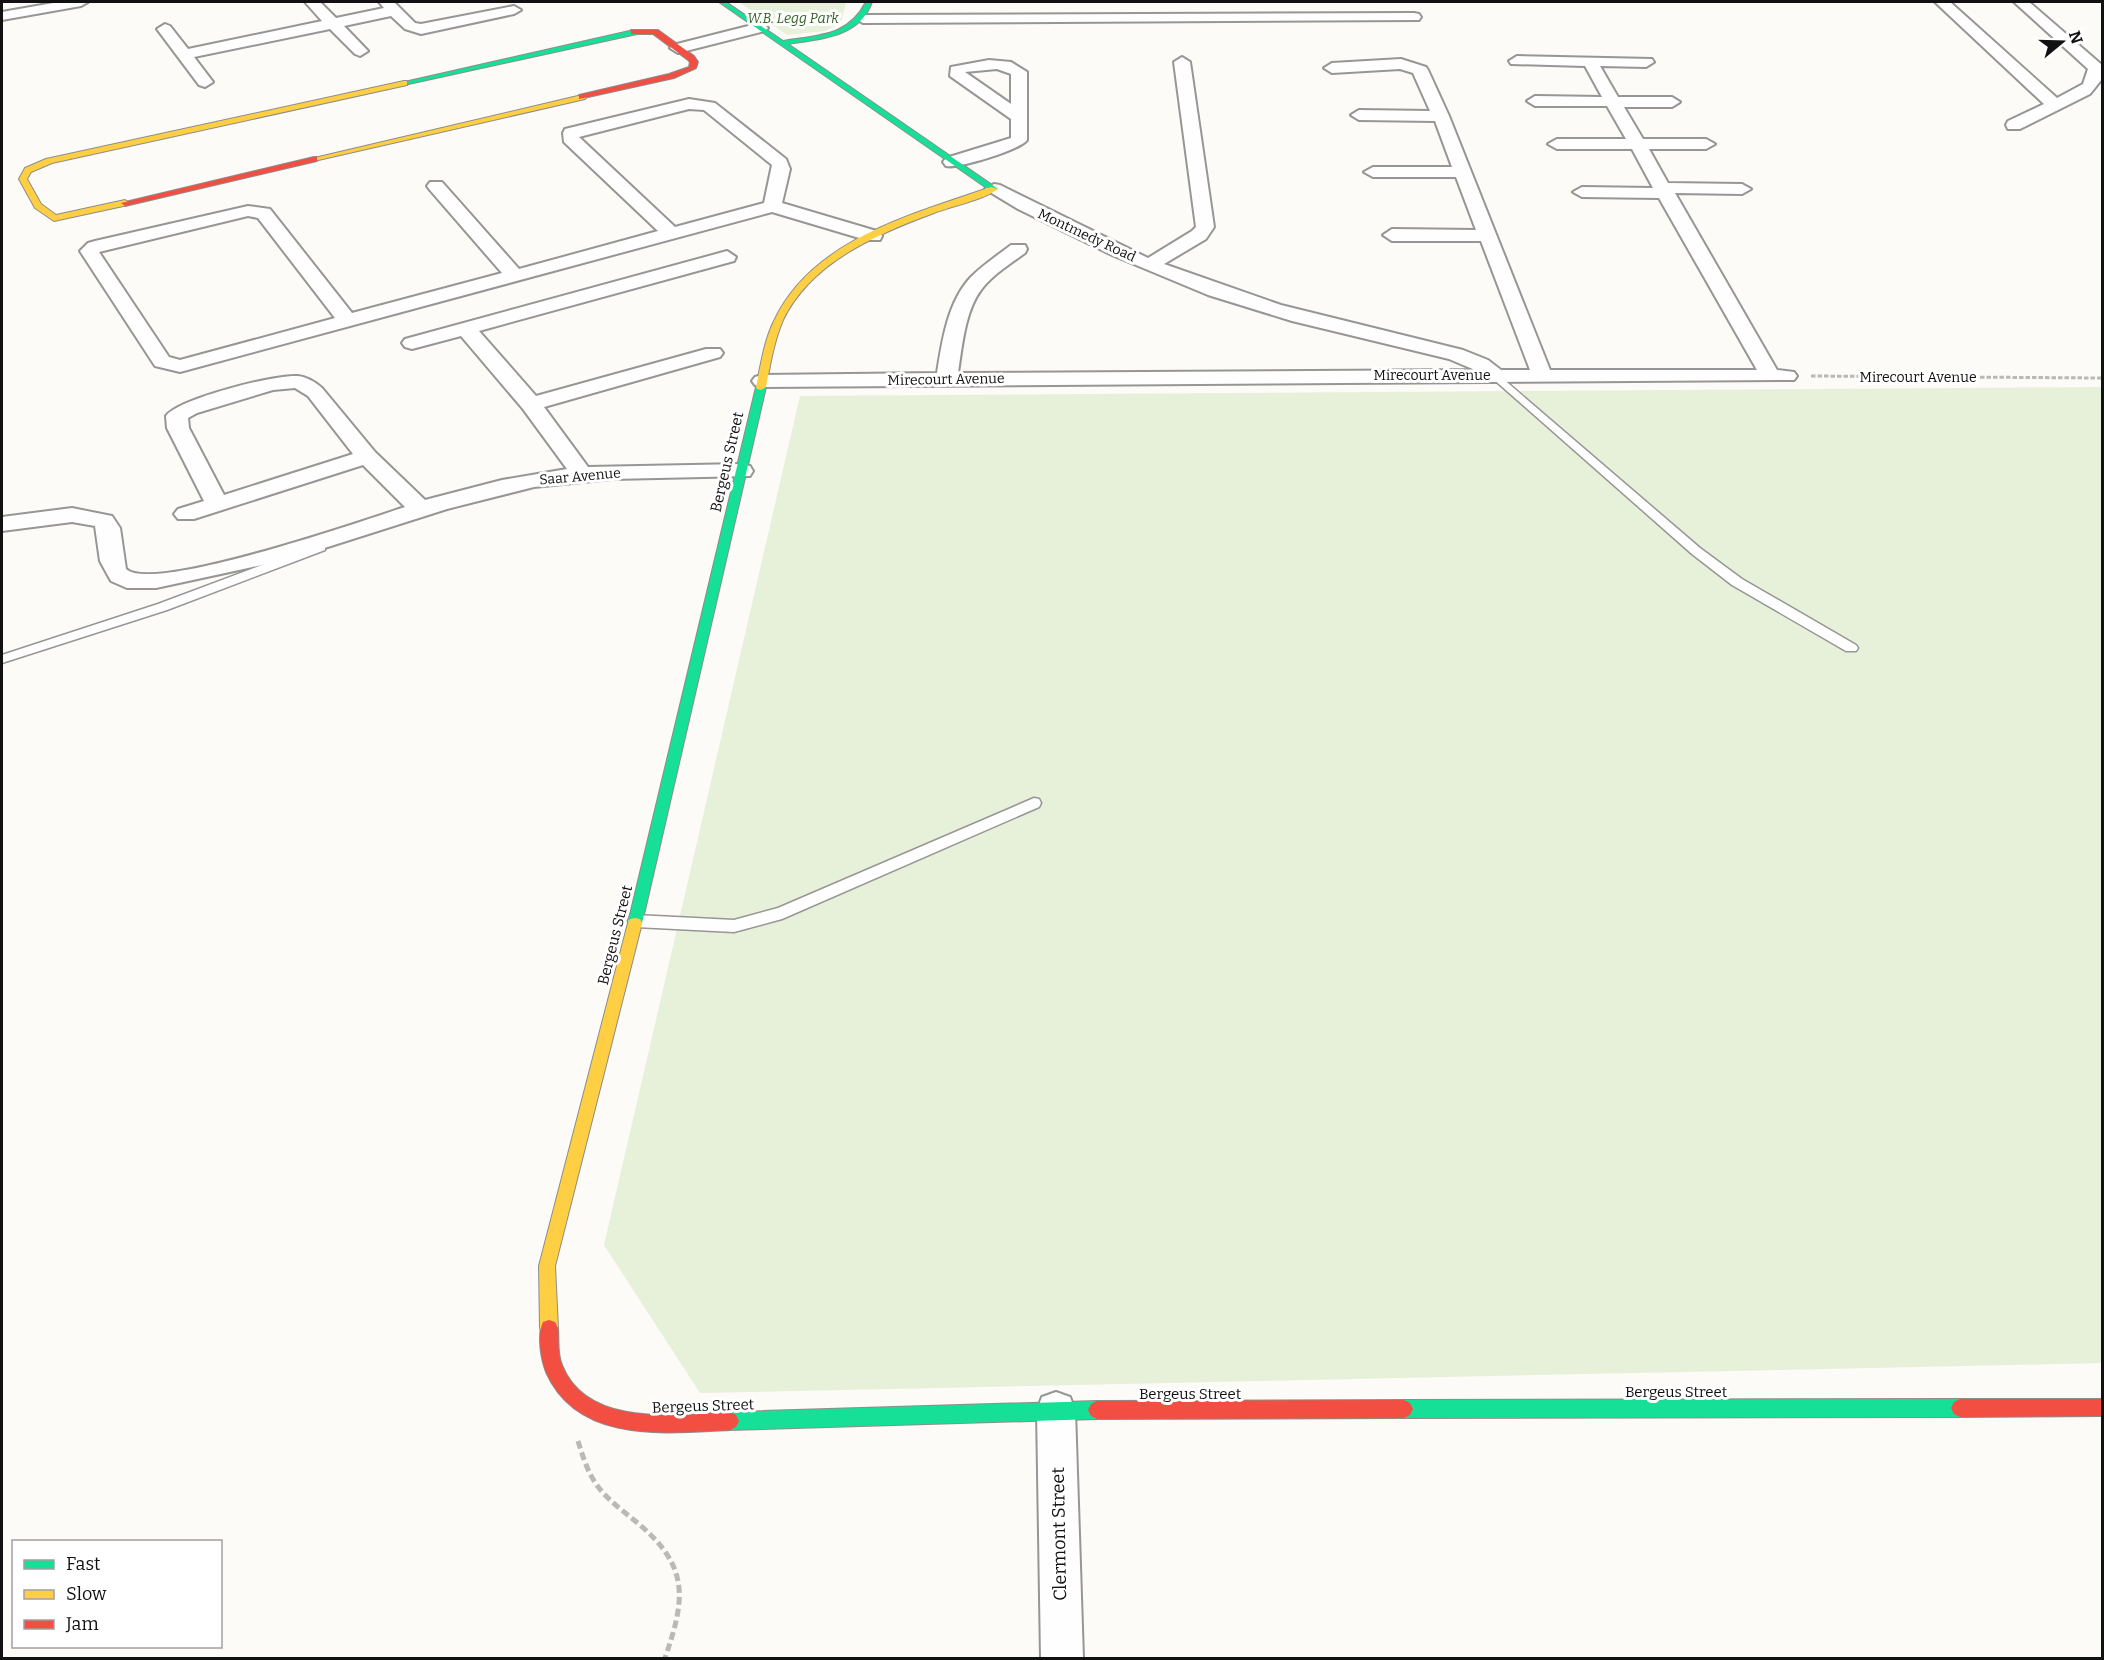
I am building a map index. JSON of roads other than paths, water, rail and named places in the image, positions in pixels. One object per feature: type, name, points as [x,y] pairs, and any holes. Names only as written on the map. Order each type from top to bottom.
[{"type":"street","points":[[2,16],[81,2]]},
{"type":"street","points":[[312,2],[360,51]]},
{"type":"street","name":"Montmedy Road","points":[[722,2],[952,162],[994,189],[1059,224],[1149,265],[1246,302],[1456,354],[1481,364],[1495,375]]},
{"type":"street","points":[[863,19],[869,2]]},
{"type":"street","points":[[962,19],[963,2]]},
{"type":"street","points":[[1073,2],[1075,18]]},
{"type":"street","points":[[1184,2],[1188,18]]},
{"type":"street","points":[[1291,2],[1295,17]]},
{"type":"street","points":[[1942,2],[2055,105]]},
{"type":"street","points":[[2014,125],[2088,88],[2099,71],[2021,2]]},
{"type":"street","points":[[184,54],[333,23],[389,6],[410,26],[421,29],[514,10]]},
{"type":"street","points":[[782,43],[844,30],[863,19],[1414,17]]},
{"type":"street","points":[[678,48],[694,62],[690,70],[681,74],[69,216],[46,217],[23,179],[28,170],[49,161],[634,32],[656,32],[678,48],[760,28]]},
{"type":"street","points":[[165,29],[205,82]]},
{"type":"street","points":[[1332,68],[1362,60],[1416,67],[1422,73],[1442,116],[1542,375]]},
{"type":"street","points":[[1517,61],[1646,62]]},
{"type":"street","points":[[1149,265],[1199,235],[1205,227],[1182,62]]},
{"type":"street","points":[[1590,62],[1664,191]]},
{"type":"street","points":[[1535,101],[1672,102]]},
{"type":"street","points":[[672,234],[570,138],[572,133],[689,104],[706,105],[780,163],[781,170],[772,206]]},
{"type":"street","points":[[1359,115],[1442,116]]},
{"type":"street","points":[[952,162],[1019,140],[1018,116]]},
{"type":"street","points":[[1557,144],[1706,144]]},
{"type":"street","points":[[1373,172],[1462,172]]},
{"type":"street","points":[[436,186],[515,276]]},
{"type":"street","name":"Bergeus Street","points":[[994,189],[873,236],[806,280],[782,312],[762,381],[636,921],[547,1266],[548,1315],[553,1368],[571,1396],[608,1417],[648,1424],[1056,1410],[2103,1408]]},
{"type":"street","points":[[1581,192],[1742,189]]},
{"type":"street","name":"Mirecourt Avenue","points":[[762,381],[1778,375],[1664,191]]},
{"type":"street","points":[[348,322],[264,213],[259,211],[248,211],[94,247],[89,251],[162,362],[167,365],[186,365],[348,322],[772,206],[873,236]]},
{"type":"street","points":[[1392,236],[1489,236]]},
{"type":"street","points":[[947,379],[948,361],[969,294],[989,272],[1018,249]]},
{"type":"street","points":[[412,344],[727,257]]},
{"type":"street","points":[[466,329],[531,404],[582,474]]},
{"type":"street","points":[[531,404],[713,353]]},
{"type":"street","points":[[217,504],[178,428],[177,416],[189,408],[272,384],[297,382],[315,392],[367,457],[421,509]]},
{"type":"street","points":[[186,514],[367,457]]},
{"type":"street","name":"Saar Avenue","points":[[2,524],[72,515],[85,515],[104,521],[109,530],[110,558],[118,574],[125,580],[135,583],[186,576],[267,558],[421,509],[490,490],[582,474],[742,471]]},
{"type":"street","name":"Clermont Street","points":[[1056,1410],[1062,1659]]},
{"type":"lane","points":[[1495,375],[1696,551],[1737,582],[1851,648]]},
{"type":"lane","points":[[2,659],[107,627],[246,578],[379,524]]},
{"type":"lane","points":[[636,921],[734,926],[782,913],[1034,802]]},
{"type":"park label","name":"W.B. Legg Park","points":[[793,18]]}]
